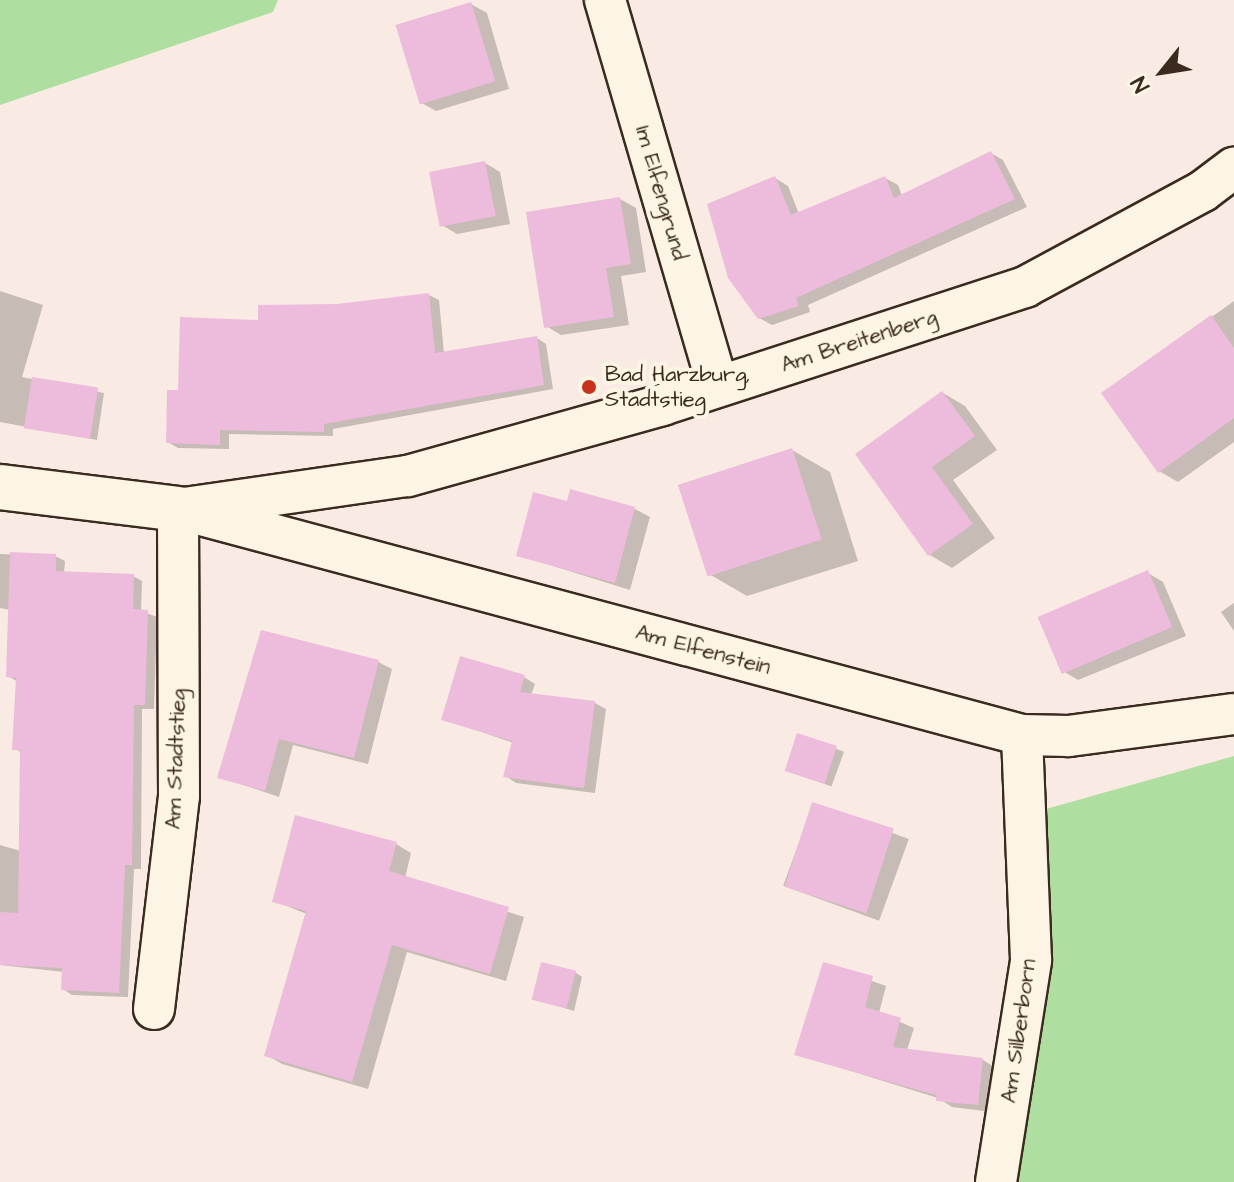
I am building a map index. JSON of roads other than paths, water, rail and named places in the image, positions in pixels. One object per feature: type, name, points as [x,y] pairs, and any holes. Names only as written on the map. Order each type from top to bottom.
[{"type":"street","name":"Im Elfengrund","points":[[605,0],[718,386]]},
{"type":"street","name":"Am Breitenberg","points":[[178,509],[408,476],[718,386],[1025,287],[1203,191],[1234,168]]},
{"type":"street","points":[[0,487],[178,509]]},
{"type":"street","name":"Am Elfenstein","points":[[178,509],[1022,735],[1069,736],[1234,714]]},
{"type":"street","name":"Am Stadtstieg","points":[[154,1009],[179,796],[178,509]]},
{"type":"street","name":"Am Silberborn","points":[[996,1182],[1031,960],[1022,735]]},
{"type":"place","name":"Bad Harzburg, Stadtstieg","points":[[589,387]]}]
